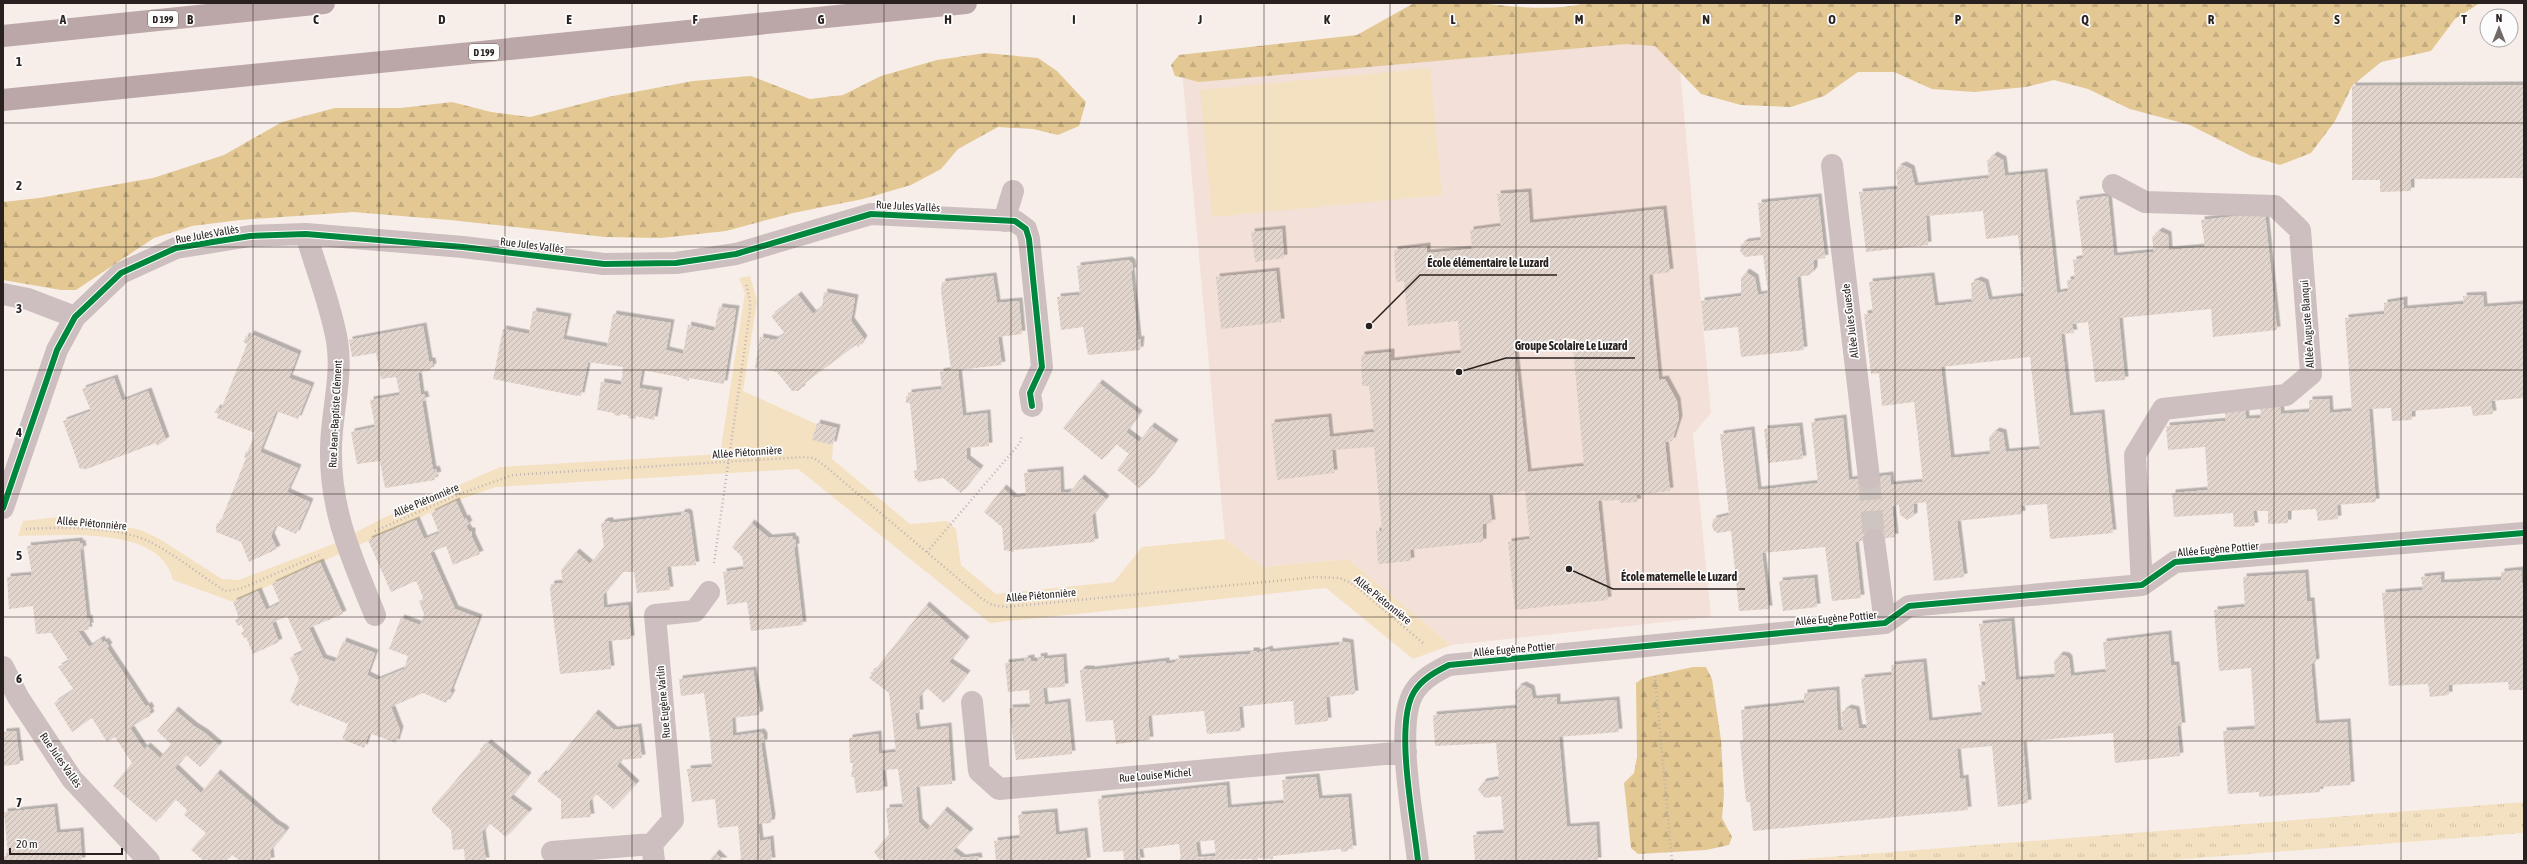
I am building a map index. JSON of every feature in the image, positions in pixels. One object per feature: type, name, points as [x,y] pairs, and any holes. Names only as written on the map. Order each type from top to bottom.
[{"type":"highway","name":"D 199","points":[[3,36],[324,3]]},
{"type":"highway","name":"D 199","points":[[3,100],[966,3]]},
{"type":"street","name":"Allée Jules Guesde","points":[[1832,165],[1869,478]]},
{"type":"street","name":"Allée Auguste Blanqui","points":[[2113,184],[2145,202],[2275,206],[2300,230],[2311,374],[2286,395],[2162,409],[2135,455],[2142,585]]},
{"type":"street","points":[[1004,221],[1013,191]]},
{"type":"street","name":"Rue Jules Vallès","points":[[3,508],[57,350],[75,317],[121,273],[176,248],[250,236],[306,234],[463,247],[604,264],[676,263],[736,254],[871,214],[1015,221],[1026,229],[1029,239],[1042,367],[1030,393],[1032,406]]},
{"type":"street","name":"Rue Jean-Baptiste Clément","points":[[306,234],[337,340],[339,361],[330,449],[335,506],[346,544],[375,614]]},
{"type":"street","points":[[3,294],[28,300],[75,317]]},
{"type":"street","name":"Allée Eugène Pottier","points":[[1418,861],[1406,752],[1405,721],[1413,693],[1430,674],[1449,665],[1885,623],[1910,606],[2142,585],[2175,562],[2524,533]]},
{"type":"street","points":[[1874,540],[1885,623]]},
{"type":"street","name":"Rue Eugène Varlin","points":[[552,852],[653,853],[673,820],[655,614],[695,611],[709,592]]},
{"type":"street","name":"Rue Jules Vallès","points":[[3,667],[18,697],[72,779],[149,861]]},
{"type":"street","name":"Rue Louise Michel","points":[[972,702],[979,770],[999,788],[1406,752]]},
{"type":"path","points":[[709,592],[729,462],[750,300],[736,254]]},
{"type":"path","points":[[927,552],[1020,443],[1032,406]]},
{"type":"path","points":[[1652,646],[1672,861]]},
{"type":"shaded area","points":[[1676,25],[1711,413],[1693,434],[1711,617],[1451,645],[1348,559],[1263,567],[1225,539],[1182,70]]},
{"type":"green space","points":[[1467,2],[1545,8],[1573,6],[1586,3],[2480,3],[2455,19],[2431,51],[2381,62],[2352,86],[2335,121],[2311,153],[2280,165],[2251,156],[2190,125],[2130,109],[2088,89],[2054,80],[2026,87],[1974,92],[1932,89],[1894,72],[1858,72],[1824,96],[1791,107],[1741,105],[1701,94],[1655,46],[1626,44],[1199,82],[1175,76],[1171,65],[1179,55],[1357,35],[1414,3]]},
{"type":"green space","points":[[986,53],[1038,58],[1057,71],[1086,102],[1079,126],[1058,135],[1033,129],[998,127],[958,149],[941,169],[911,185],[863,199],[793,213],[726,231],[661,238],[605,237],[450,220],[353,212],[240,220],[192,226],[154,238],[76,290],[61,290],[3,280],[3,202],[39,198],[153,178],[224,155],[282,122],[335,108],[401,108],[452,102],[491,112],[530,117],[608,97],[693,81],[751,76],[810,99],[843,95],[881,76],[937,60]]},
{"type":"green space","points":[[1430,68],[1442,195],[1212,217],[1200,90]]},
{"type":"green space","points":[[750,276],[757,301],[743,391],[816,424],[813,440],[833,445],[832,459],[910,524],[947,521],[956,529],[961,565],[996,594],[1114,582],[1142,547],[1225,539],[1263,567],[1348,559],[1451,645],[1413,659],[1326,588],[990,623],[798,469],[496,487],[456,501],[233,602],[173,580],[165,562],[150,550],[130,542],[108,537],[83,535],[18,536],[23,521],[68,516],[141,530],[158,538],[222,579],[239,580],[333,544],[383,518],[500,467],[720,454],[745,293],[739,278]]},
{"type":"green space","points":[[1693,667],[1706,667],[1712,679],[1721,740],[1724,795],[1722,818],[1732,837],[1729,845],[1706,850],[1638,854],[1631,848],[1624,783],[1634,773],[1637,757],[1636,683],[1643,678]]},
{"type":"green space","points":[[2524,802],[2524,833],[2158,861],[1778,861]]},
{"type":"building","points":[[2524,85],[2524,178],[2411,179],[2411,191],[2380,192],[2380,180],[2352,180],[2352,86]]},
{"type":"building","points":[[1994,155],[2003,160],[2005,176],[2044,172],[2057,293],[2068,291],[2067,280],[2075,279],[2073,260],[2083,258],[2076,200],[2108,196],[2114,256],[2154,252],[2152,237],[2159,231],[2168,235],[2169,250],[2205,247],[2201,220],[2265,213],[2277,330],[2213,337],[2211,309],[2119,318],[2125,380],[2095,382],[2088,322],[2072,324],[2074,333],[2061,334],[2070,416],[2101,413],[2113,533],[2050,539],[2047,504],[2021,506],[2022,514],[1957,521],[1964,577],[1934,581],[1926,502],[1914,504],[1914,516],[1907,520],[1900,515],[1899,505],[1892,506],[1895,537],[1855,542],[1861,598],[1832,601],[1825,547],[1762,553],[1769,609],[1739,611],[1731,531],[1718,533],[1714,531],[1712,527],[1713,519],[1729,515],[1720,434],[1751,430],[1758,490],[1818,483],[1811,422],[1843,418],[1849,480],[1890,475],[1891,485],[1923,482],[1914,402],[1882,406],[1879,373],[1871,374],[1864,314],[1873,313],[1869,282],[1931,276],[1935,306],[1972,302],[1971,283],[1978,280],[1985,283],[1989,300],[2024,296],[2018,235],[1986,239],[1983,211],[1926,216],[1928,245],[1866,252],[1859,192],[1898,189],[1896,173],[1898,167],[1903,165],[1911,169],[1915,186],[1989,178],[1987,161]],"holes":[[[2030,357],[2040,449],[2006,452],[2003,433],[1996,431],[1989,437],[1990,454],[1951,458],[1941,367]]]},
{"type":"building","points":[[1528,192],[1530,223],[1663,209],[1670,272],[1649,275],[1659,380],[1665,379],[1677,401],[1679,419],[1672,441],[1665,442],[1670,491],[1636,495],[1638,502],[1620,503],[1620,500],[1598,501],[1608,600],[1515,610],[1508,542],[1530,539],[1525,491],[1489,495],[1492,523],[1483,524],[1483,542],[1410,550],[1411,561],[1378,564],[1376,531],[1382,531],[1374,447],[1332,450],[1334,473],[1277,480],[1271,423],[1328,417],[1330,437],[1374,432],[1369,386],[1362,386],[1361,355],[1391,352],[1391,361],[1461,353],[1458,321],[1408,326],[1404,281],[1396,282],[1394,250],[1427,246],[1427,253],[1472,249],[1470,230],[1501,226],[1497,194]],"holes":[[[1572,338],[1584,466],[1528,472],[1514,344],[1531,342],[1538,347],[1547,348],[1557,344],[1560,339]]]},
{"type":"building","points":[[1818,197],[1825,258],[1814,260],[1814,270],[1810,275],[1797,277],[1804,350],[1741,357],[1738,327],[1704,331],[1701,301],[1741,296],[1741,278],[1746,272],[1755,278],[1758,295],[1768,293],[1763,255],[1745,257],[1740,251],[1741,245],[1745,242],[1761,240],[1758,203]]},
{"type":"building","points":[[1282,229],[1284,258],[1255,262],[1251,232]]},
{"type":"building","points":[[1129,260],[1132,263],[1133,271],[1131,271],[1138,340],[1141,339],[1140,350],[1088,355],[1083,327],[1061,330],[1057,297],[1080,295],[1077,266]]},
{"type":"building","points":[[1276,271],[1281,322],[1221,329],[1216,277]]},
{"type":"building","points":[[993,276],[997,303],[1019,301],[1022,334],[998,337],[1002,365],[958,370],[963,416],[987,413],[989,446],[967,448],[967,459],[980,469],[961,493],[943,478],[918,482],[917,479],[915,479],[914,471],[917,470],[910,403],[906,403],[906,396],[908,396],[908,393],[942,389],[940,372],[951,370],[941,291],[942,282]]},
{"type":"building","points":[[824,292],[855,298],[851,321],[864,339],[858,348],[856,345],[801,386],[802,388],[798,391],[792,391],[777,372],[755,368],[760,337],[775,340],[785,334],[771,316],[798,295],[813,314],[822,307]]},
{"type":"building","points":[[2483,295],[2484,307],[2523,304],[2524,398],[2491,401],[2493,414],[2473,416],[2471,406],[2412,411],[2412,420],[2392,421],[2391,408],[2369,409],[2376,502],[2337,505],[2338,519],[2318,521],[2316,509],[2288,511],[2288,523],[2268,524],[2268,511],[2253,511],[2255,526],[2234,527],[2233,513],[2174,517],[2172,493],[2208,490],[2205,447],[2168,450],[2166,426],[2226,421],[2224,406],[2245,405],[2246,419],[2261,418],[2260,404],[2280,403],[2281,414],[2309,412],[2309,400],[2329,399],[2330,413],[2352,411],[2345,318],[2384,314],[2384,303],[2404,300],[2404,309],[2464,304],[2463,296]]},
{"type":"building","points":[[719,307],[736,309],[724,384],[689,378],[689,381],[679,377],[642,370],[639,388],[659,391],[654,420],[636,416],[636,419],[628,418],[629,416],[621,414],[620,416],[614,415],[614,413],[597,410],[601,382],[621,385],[623,367],[588,362],[581,396],[493,379],[503,329],[529,334],[533,311],[568,317],[563,339],[607,347],[613,314],[671,323],[666,350],[683,354],[688,325],[714,331]]},
{"type":"building","points":[[423,326],[429,361],[432,361],[433,367],[430,368],[431,370],[418,373],[421,395],[424,394],[426,400],[422,401],[433,470],[436,469],[438,475],[434,476],[435,480],[385,488],[380,461],[357,464],[351,432],[375,427],[370,400],[400,395],[396,377],[381,379],[376,353],[352,357],[349,340]]},
{"type":"building","points":[[251,334],[298,354],[289,378],[311,386],[298,419],[276,411],[260,452],[298,468],[287,492],[310,502],[296,534],[276,525],[271,536],[277,549],[249,562],[241,542],[216,532],[216,528],[217,523],[220,523],[246,458],[244,457],[246,451],[248,452],[255,433],[217,418],[218,413],[214,413],[217,408],[221,409],[247,344],[243,342],[246,336],[249,338]]},
{"type":"building","points":[[114,378],[122,401],[148,391],[166,440],[157,446],[156,443],[84,470],[84,468],[80,469],[63,421],[91,411],[82,389]]},
{"type":"building","points":[[1099,383],[1139,414],[1126,432],[1139,442],[1151,426],[1175,443],[1151,476],[1139,488],[1117,470],[1129,454],[1116,444],[1102,460],[1063,428]]},
{"type":"building","points":[[817,423],[837,428],[833,445],[812,440]]},
{"type":"building","points":[[1799,426],[1803,459],[1768,463],[1764,429]]},
{"type":"building","points":[[1060,470],[1061,493],[1070,492],[1081,478],[1106,499],[1092,516],[1095,542],[1014,550],[1014,552],[1004,550],[1002,527],[984,512],[1003,488],[1014,498],[1026,496],[1024,473]]},
{"type":"building","points":[[456,501],[464,519],[466,518],[469,524],[466,526],[469,531],[472,531],[472,537],[480,554],[453,565],[446,546],[430,553],[455,609],[479,618],[450,692],[452,693],[446,703],[423,693],[391,707],[400,730],[396,743],[369,733],[364,748],[342,739],[348,724],[299,704],[299,707],[290,701],[299,679],[290,658],[303,652],[287,616],[272,623],[279,642],[253,654],[246,637],[244,638],[241,633],[244,631],[241,624],[238,626],[235,620],[239,618],[233,602],[258,591],[266,610],[280,603],[272,584],[320,562],[343,614],[309,628],[323,658],[335,662],[343,641],[375,653],[367,675],[377,680],[404,669],[408,656],[389,649],[401,618],[420,625],[424,614],[419,601],[424,599],[416,581],[391,592],[368,540],[416,520],[424,539],[439,533],[431,513]]},
{"type":"building","points":[[686,512],[689,514],[696,565],[667,567],[670,590],[637,593],[634,572],[622,572],[603,595],[604,608],[628,605],[631,639],[608,641],[611,669],[560,674],[550,590],[551,584],[563,583],[561,570],[576,552],[590,564],[604,547],[601,524],[605,521],[610,521],[610,523],[681,515],[681,513]]},
{"type":"building","points":[[751,523],[769,538],[792,536],[793,540],[795,539],[796,547],[794,547],[803,625],[751,631],[747,602],[727,605],[723,572],[744,569],[742,557],[732,547]]},
{"type":"building","points":[[79,541],[80,544],[82,543],[83,549],[80,550],[87,619],[89,618],[90,626],[88,626],[89,630],[78,631],[89,647],[101,639],[103,643],[105,641],[109,646],[107,648],[146,707],[148,705],[151,710],[149,711],[151,715],[130,728],[144,749],[147,746],[160,758],[171,744],[157,731],[175,710],[219,745],[200,767],[186,755],[175,768],[201,793],[217,773],[276,824],[283,828],[286,831],[270,851],[271,861],[240,861],[231,854],[226,861],[204,861],[191,850],[206,833],[184,815],[187,810],[175,799],[156,822],[113,786],[132,763],[115,737],[107,742],[92,718],[72,732],[54,703],[74,690],[58,667],[69,661],[51,633],[36,634],[33,606],[9,609],[7,577],[32,575],[27,546]]},
{"type":"building","points":[[2521,570],[2522,583],[2524,583],[2524,690],[2509,690],[2508,682],[2449,685],[2449,695],[2430,697],[2428,684],[2389,686],[2382,593],[2423,590],[2421,577],[2441,575],[2441,583],[2501,580],[2501,572]]},
{"type":"building","points":[[2305,573],[2307,601],[2311,601],[2316,662],[2311,664],[2316,724],[2347,722],[2351,785],[2320,787],[2320,792],[2259,797],[2259,792],[2228,794],[2223,731],[2255,729],[2251,668],[2219,671],[2214,610],[2245,607],[2243,577]]},
{"type":"building","points":[[1814,578],[1817,607],[1783,611],[1779,581]]},
{"type":"building","points":[[926,605],[966,640],[949,662],[967,674],[944,703],[927,688],[919,697],[920,713],[915,713],[917,730],[948,726],[952,784],[916,787],[919,822],[927,830],[944,810],[970,832],[953,851],[962,858],[978,856],[979,861],[885,861],[882,858],[880,860],[874,852],[889,834],[886,808],[903,807],[898,769],[882,770],[884,790],[856,793],[854,777],[851,777],[853,763],[850,763],[849,738],[878,734],[879,754],[896,752],[889,693],[869,678],[872,675],[870,673],[875,670]]},
{"type":"building","points":[[2011,621],[2016,680],[2055,677],[2054,661],[2060,655],[2066,656],[2069,659],[2071,676],[2106,672],[2103,642],[2168,634],[2171,665],[2176,665],[2182,726],[2177,726],[2180,756],[2115,763],[2113,733],[2023,742],[2028,803],[1998,807],[1992,746],[1957,749],[1960,779],[1965,778],[1968,810],[1753,831],[1750,802],[1746,802],[1740,741],[1743,740],[1741,710],[1804,703],[1804,693],[1836,690],[1838,730],[1843,730],[1842,712],[1848,708],[1856,710],[1859,728],[1867,728],[1861,678],[1892,675],[1891,665],[1923,662],[1929,721],[1982,715],[1978,685],[1986,685],[1979,624]]},
{"type":"building","points":[[1339,641],[1350,643],[1355,694],[1326,697],[1328,721],[1295,725],[1293,701],[1239,707],[1241,731],[1207,734],[1204,711],[1148,716],[1150,740],[1116,744],[1113,720],[1086,722],[1080,671],[1083,669],[1091,670],[1166,661],[1166,664],[1176,662],[1175,659],[1250,654],[1250,651],[1256,651],[1257,653],[1269,649],[1270,652],[1339,645]]},
{"type":"building","points":[[1044,656],[1044,659],[1063,657],[1065,687],[1043,688],[1045,705],[1067,702],[1072,754],[1016,760],[1009,708],[1030,707],[1029,690],[1008,692],[1005,663],[1025,661],[1024,659],[1031,658],[1031,661],[1038,661],[1037,657]]},
{"type":"building","points":[[753,670],[760,712],[759,715],[732,718],[733,736],[761,732],[764,736],[764,743],[761,743],[772,818],[771,823],[758,824],[760,841],[770,839],[772,861],[739,861],[741,858],[738,826],[718,828],[715,799],[692,802],[687,769],[712,767],[710,739],[704,693],[681,696],[679,679]]},
{"type":"building","points":[[1523,685],[1531,689],[1533,699],[1557,697],[1557,705],[1616,700],[1619,732],[1559,737],[1567,827],[1596,825],[1598,861],[1475,861],[1473,835],[1504,833],[1501,796],[1485,798],[1478,790],[1483,782],[1499,779],[1496,743],[1435,746],[1433,715],[1517,708],[1515,693],[1518,687]]},
{"type":"building","points":[[595,713],[614,730],[638,727],[642,758],[621,760],[617,766],[636,784],[613,809],[596,794],[589,802],[591,817],[561,819],[561,800],[538,782],[538,779],[543,774],[545,775]]},
{"type":"building","points":[[16,731],[20,764],[3,766],[3,732]]},
{"type":"building","points":[[488,743],[528,776],[510,798],[529,812],[506,837],[489,823],[482,833],[486,861],[465,861],[464,849],[453,850],[451,830],[432,812],[432,808],[481,751],[480,749]]},
{"type":"building","points":[[1316,777],[1319,799],[1348,797],[1353,849],[1348,849],[1348,851],[1341,852],[1341,849],[1273,856],[1273,859],[1258,858],[1258,861],[1252,859],[1176,861],[1181,859],[1179,844],[1139,849],[1141,861],[1124,861],[1123,851],[1103,852],[1098,799],[1226,785],[1228,808],[1284,803],[1282,780]],"holes":[[[1214,840],[1216,856],[1198,858],[1196,842]]]},
{"type":"building","points":[[54,807],[57,833],[80,831],[82,861],[3,861],[3,856],[8,856],[4,812]]},
{"type":"building","points":[[1054,812],[1056,835],[1084,831],[1087,861],[996,861],[994,841],[1020,838],[1018,815]]},
{"type":"building","points":[[716,853],[724,861],[709,861]]},
{"type":"tunnel","points":[[1869,478],[1874,540]]},
{"type":"cycle path","points":[[3,508],[57,350],[75,317],[121,273],[176,248],[250,236],[306,234],[463,247],[604,264],[676,263],[736,254],[871,214],[1015,221],[1026,229],[1029,239],[1042,367],[1030,393],[1032,406]]},
{"type":"cycle path","points":[[1418,861],[1405,749],[1408,707],[1417,687],[1434,673],[1449,665],[1885,623],[1909,606],[2142,585],[2175,562],[2524,533]]},
{"type":"place","name":"École élémentaire le Luzard","points":[[1369,326]]},
{"type":"place","name":"Groupe Scolaire Le Luzard","points":[[1459,372]]},
{"type":"place","name":"École maternelle le Luzard","points":[[1569,569]]}]
